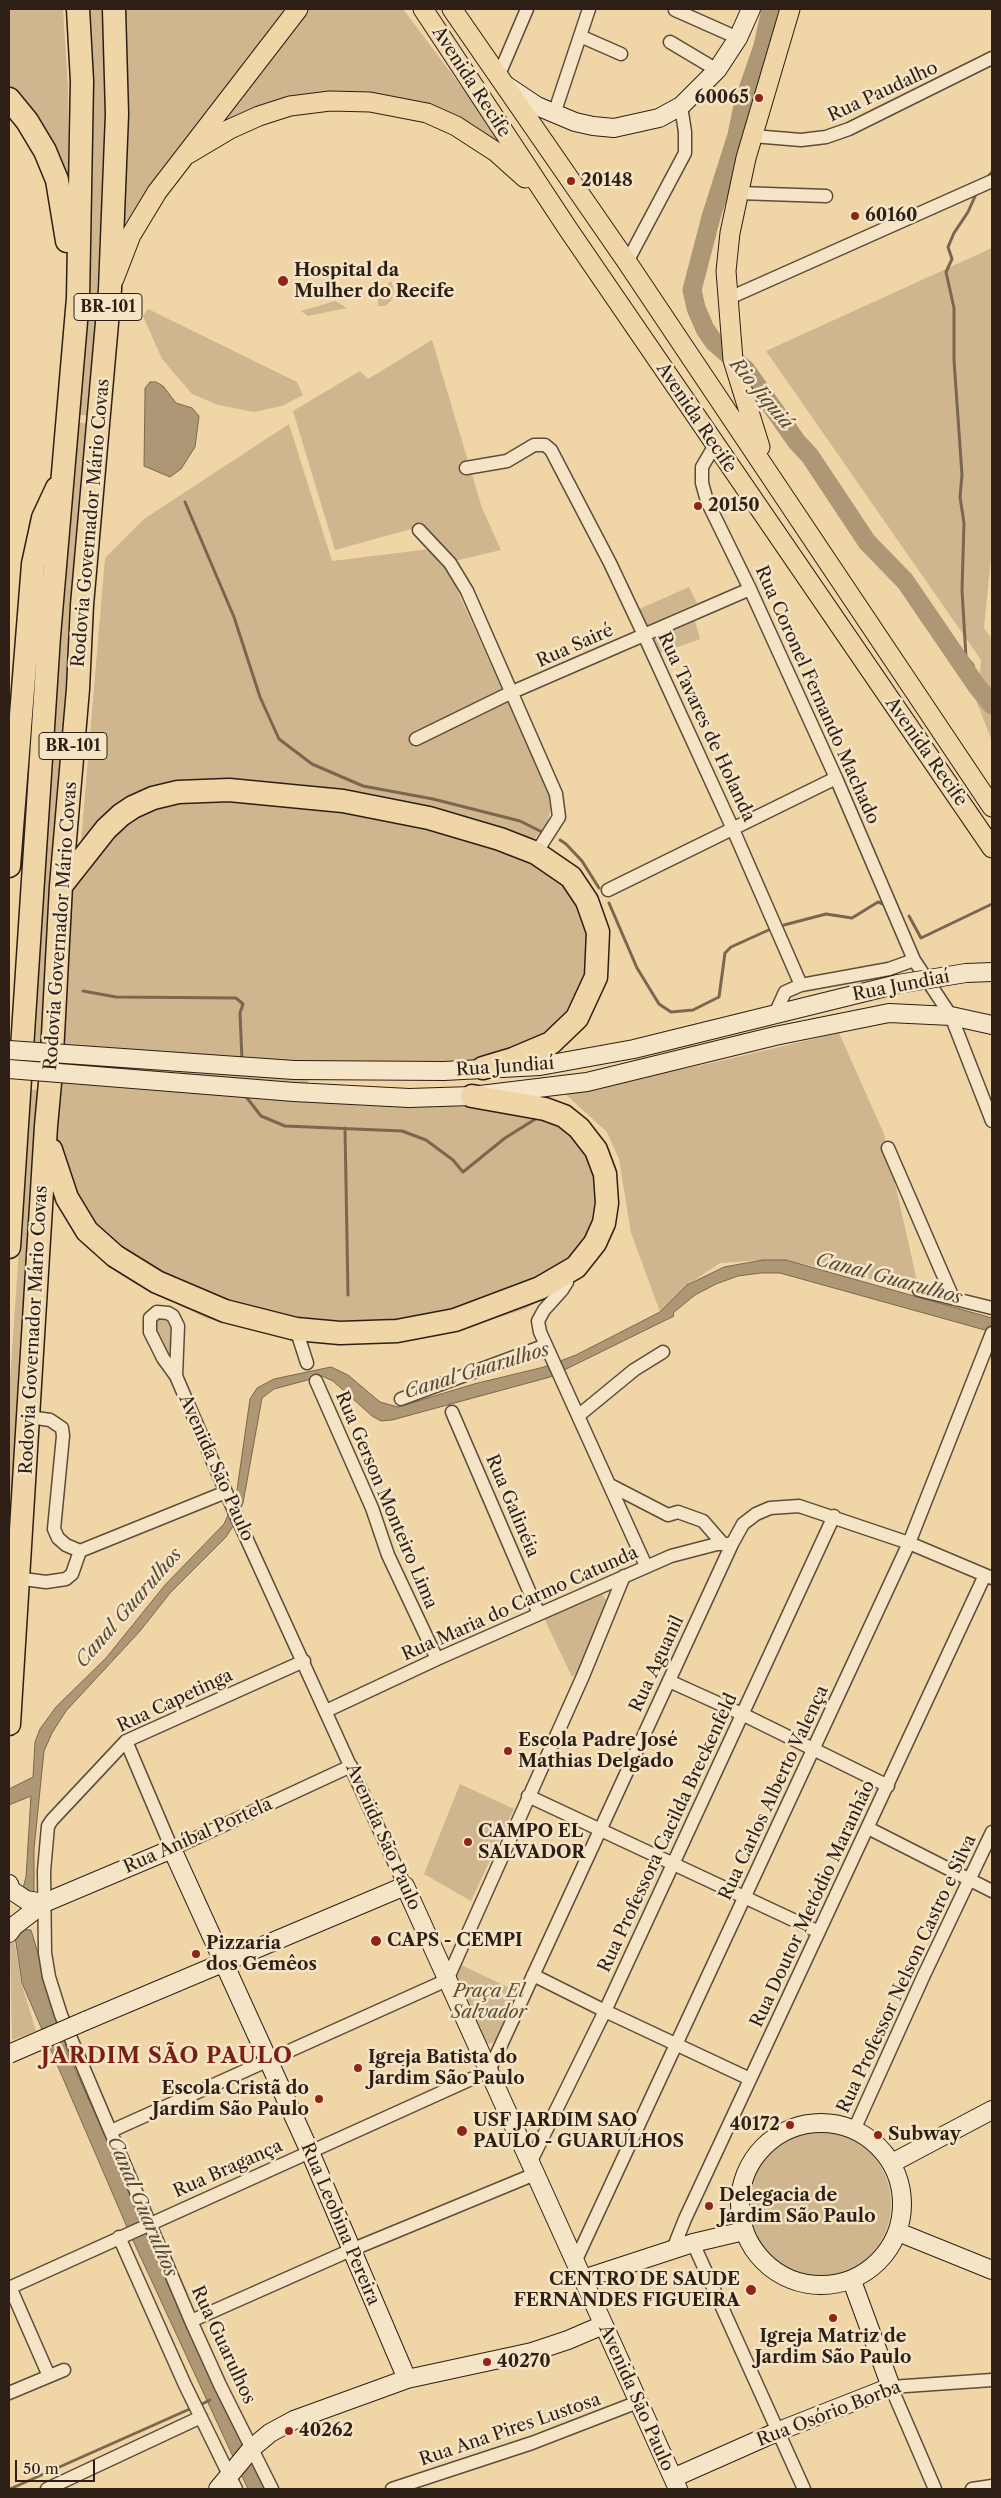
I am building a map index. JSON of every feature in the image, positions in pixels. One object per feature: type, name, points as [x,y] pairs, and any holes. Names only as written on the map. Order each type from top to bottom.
[{"type":"highway","name":"Rodovia Governador Mário Covas","points":[[9,1246],[49,636],[78,298],[82,81],[78,9]]},
{"type":"highway","name":"Rodovia Governador Mário Covas","points":[[9,1724],[16,1578],[29,1417],[46,1126],[52,1072],[61,886],[78,689],[82,605],[99,435],[110,289],[117,114],[114,9]]},
{"type":"highway","points":[[9,99],[27,121],[45,151],[57,180],[67,240],[68,301],[74,358]]},
{"type":"highway","points":[[9,866],[33,564],[42,518],[64,471]]},
{"type":"highway","points":[[61,886],[106,829],[122,815],[133,807],[154,798],[178,792],[229,790],[344,801],[429,818],[500,839],[536,853],[554,863],[571,878],[587,901],[598,932],[596,977],[577,1018],[551,1043],[531,1052],[483,1068]]},
{"type":"highway","points":[[46,1126],[54,1162],[67,1198],[82,1223],[103,1247],[141,1273],[192,1298],[237,1315],[296,1329],[340,1333],[382,1332],[435,1324],[512,1300],[568,1273],[583,1260],[595,1244],[606,1214],[606,1183],[596,1150],[573,1122],[556,1112],[534,1106],[472,1096]]},
{"type":"main road","points":[[110,289],[131,235],[157,192],[298,9]]},
{"type":"main road","points":[[414,9],[496,121]]},
{"type":"main road","name":"Avenida Recife","points":[[423,9],[555,210],[992,848]]},
{"type":"main road","name":"Avenida Recife","points":[[452,9],[627,262],[992,807]]},
{"type":"main road","points":[[500,80],[537,106],[575,122],[614,128],[659,118],[681,106],[717,70],[738,38],[751,9]]},
{"type":"main road","points":[[770,477],[742,394],[733,360],[729,330],[726,271],[730,233],[739,193],[753,136],[790,9]]},
{"type":"main road","points":[[188,154],[230,129],[290,106],[350,100],[391,104],[427,113],[456,126],[484,143],[522,175],[555,210]]},
{"type":"main road","name":"Rua Jundiaí","points":[[9,1050],[294,1070],[444,1071],[540,1066],[581,1060],[898,984],[966,973],[992,972]]},
{"type":"main road","name":"Rua Jundiaí","points":[[9,1069],[294,1092],[409,1098],[472,1096],[587,1082],[775,1036],[889,1014],[950,1016],[992,1025]]},
{"type":"main road","name":"Rua Aníbal Portela","points":[[9,1934],[33,1906],[172,1849]]},
{"type":"main road","name":"Rua Leobina Pereira","points":[[172,1849],[310,2152],[350,2250],[407,2379]]},
{"type":"main road","points":[[9,1884],[11,1890],[33,1906]]},
{"type":"main road","points":[[9,2054],[223,1961],[405,1886]]},
{"type":"main road","name":"Avenida São Paulo","points":[[405,1886],[675,2484]]},
{"type":"main road","points":[[892,2163],[992,2110]]},
{"type":"main road","points":[[834,2123],[854,2130],[876,2144],[892,2163],[901,2187],[902,2213],[898,2232],[885,2255],[864,2274],[852,2281],[829,2285],[805,2284],[782,2276],[762,2261],[744,2231],[739,2206],[741,2187],[747,2170],[763,2147],[782,2133],[805,2124],[834,2123]]},
{"type":"main road","points":[[583,2279],[693,2243],[744,2231]]},
{"type":"main road","points":[[898,2232],[992,2270]]},
{"type":"main road","points":[[852,2281],[891,2386]]},
{"type":"main road","points":[[218,2489],[234,2478],[251,2450],[270,2434],[294,2420],[407,2379],[532,2352],[603,2325]]},
{"type":"main road","name":"Rua Osório Borba","points":[[675,2484],[779,2431],[891,2386]]},
{"type":"street","points":[[500,80],[527,9]]},
{"type":"street","points":[[554,114],[588,9]]},
{"type":"street","points":[[675,10],[738,38]]},
{"type":"street","points":[[580,36],[621,54]]},
{"type":"street","points":[[670,42],[717,70]]},
{"type":"street","name":"Rua Paudalho","points":[[753,136],[801,140],[826,138],[849,129],[992,58]]},
{"type":"street","points":[[627,262],[685,153],[685,132],[681,106]]},
{"type":"street","points":[[727,299],[992,182]]},
{"type":"street","points":[[739,193],[826,196]]},
{"type":"street","name":"Rua Tavares de Holanda","points":[[466,468],[507,461],[534,445],[545,445],[551,450],[606,555],[644,635],[732,827],[801,985]]},
{"type":"street","name":"Rua Coronel Fernando Machado","points":[[715,445],[702,467],[702,482],[707,501],[750,588],[836,778],[914,960],[950,1016],[992,1121]]},
{"type":"street","points":[[418,530],[450,563],[466,591],[510,694],[556,794],[559,817],[536,853]]},
{"type":"street","name":"Rua Sairé","points":[[416,739],[510,694],[750,588]]},
{"type":"street","points":[[608,890],[732,827],[836,778]]},
{"type":"street","points":[[775,1014],[785,992],[801,985],[889,969],[914,960]]},
{"type":"street","points":[[888,1148],[953,1298]]},
{"type":"street","points":[[568,1273],[567,1282],[544,1310],[538,1321],[540,1332],[646,1566]]},
{"type":"street","points":[[919,1290],[992,1308]]},
{"type":"street","points":[[296,1329],[307,1363]]},
{"type":"street","name":"Rua Carlos Alberto Valença","points":[[575,2262],[909,1543],[991,1336]]},
{"type":"street","points":[[401,1399],[546,1345]]},
{"type":"street","points":[[578,1416],[634,1370],[664,1352]]},
{"type":"street","name":"Avenida São Paulo","points":[[176,1376],[238,1520],[304,1661],[405,1886]]},
{"type":"street","name":"Rua Gerson Monteiro Lima","points":[[316,1381],[372,1508],[388,1555],[437,1659]]},
{"type":"street","name":"Rua Galinéia","points":[[452,1412],[539,1614]]},
{"type":"street","points":[[29,1417],[50,1420],[62,1428],[63,1436],[54,1529],[58,1538],[66,1545],[80,1551],[226,1492]]},
{"type":"street","points":[[610,1485],[668,1515],[678,1512],[703,1521],[727,1544]]},
{"type":"street","name":"Rua Aguanil","points":[[489,2072],[669,1681],[727,1544],[743,1524],[756,1514],[770,1508],[799,1506],[834,1516],[909,1543],[989,1576]]},
{"type":"street","name":"Rua Professora Cacilda Breckenfeld","points":[[532,2168],[834,1516]]},
{"type":"street","name":"Rua Maria do Carmo Catunda","points":[[326,1711],[437,1659],[646,1566],[671,1556],[727,1544]]},
{"type":"street","points":[[16,1578],[46,1582],[66,1579],[72,1574],[80,1551]]},
{"type":"street","points":[[111,2131],[447,1980],[583,1676],[624,1576]]},
{"type":"street","name":"Rua Doutor Metódio Maranhão","points":[[673,2249],[684,2219],[750,2078],[989,1576]]},
{"type":"street","name":"Rua Capetinga","points":[[33,1906],[44,1871],[48,1826],[102,1764],[126,1741],[304,1661]]},
{"type":"street","points":[[669,1681],[742,1714],[888,1786]]},
{"type":"street","name":"Rua Leobina Pereira","points":[[126,1741],[172,1849]]},
{"type":"street","name":"Rua Aníbal Portela","points":[[172,1849],[351,1766]]},
{"type":"street","points":[[528,1796],[819,1932]]},
{"type":"street","points":[[868,1828],[992,1891]]},
{"type":"street","name":"Rua Professor Nelson Castro e Silva","points":[[854,2130],[924,1975],[992,1832]]},
{"type":"street","name":"Rua Guarulhos","points":[[33,1906],[44,1945],[49,1977],[75,2050],[111,2131],[147,2224],[220,2385],[272,2489]]},
{"type":"street","points":[[533,1975],[605,2011],[750,2078]]},
{"type":"street","name":"Rua Bragança","points":[[9,2287],[489,2072]]},
{"type":"street","points":[[191,2321],[532,2168]]},
{"type":"street","points":[[123,2235],[201,2417],[234,2478]]},
{"type":"street","points":[[693,2243],[804,2489]]},
{"type":"street","points":[[9,2287],[49,2376]]},
{"type":"street","points":[[9,2393],[64,2370]]},
{"type":"street","name":"Rua Osório Borba","points":[[891,2386],[992,2380]]},
{"type":"street","points":[[891,2386],[935,2489]]},
{"type":"street","name":"Rua Ana Pires Lustosa","points":[[392,2489],[532,2443],[638,2402]]},
{"type":"street","points":[[47,2489],[201,2417]]},
{"type":"street","points":[[972,2489],[992,2486]]},
{"type":"green space","points":[[9,9],[63,9],[68,87],[69,205],[9,93]]},
{"type":"green space","points":[[79,9],[104,9],[107,80],[91,416],[72,414]]},
{"type":"green space","points":[[112,9],[403,9],[508,149],[449,114],[280,102],[159,175],[123,227]]},
{"type":"green space","points":[[992,248],[992,548],[984,628],[992,639],[992,741],[977,703],[981,660],[766,351]]},
{"type":"green space","points":[[391,281],[394,290],[391,301],[385,306],[378,306],[378,294]]},
{"type":"green space","points":[[335,301],[347,308],[308,316],[301,311]]},
{"type":"green space","points":[[148,309],[297,382],[303,395],[282,406],[254,412],[218,405],[192,394],[162,359],[143,316]]},
{"type":"green space","points":[[432,340],[482,508],[501,550],[454,561],[422,526],[335,550],[293,411],[360,371],[368,379]]},
{"type":"green space","points":[[74,422],[94,424],[47,1047],[30,1046]]},
{"type":"green space","points":[[289,424],[332,561],[438,548],[552,800],[547,825],[532,841],[176,785],[80,853],[105,558],[144,519]]},
{"type":"green space","points":[[689,587],[697,603],[643,627],[637,610]]},
{"type":"green space","points":[[695,621],[700,639],[658,654],[651,641]]},
{"type":"green space","points":[[153,798],[311,798],[554,863],[598,944],[577,1018],[513,1059],[315,1072],[303,1089],[509,1093],[563,1103],[572,1126],[595,1154],[600,1200],[581,1279],[525,1309],[450,1333],[394,1342],[292,1341],[206,1318],[134,1283],[103,1260],[81,1238],[56,1200],[44,1169],[61,886]]},
{"type":"green space","points":[[839,1033],[884,1134],[919,1290],[786,1260],[720,1263],[687,1285],[660,1312],[631,1233],[619,1159],[607,1132],[563,1092],[707,1064]]},
{"type":"green space","points":[[43,1089],[9,1628],[9,1394],[30,1090]]},
{"type":"green space","points":[[157,1318],[168,1318],[172,1327],[169,1354],[155,1328]]},
{"type":"green space","points":[[601,1593],[606,1600],[606,1606],[576,1674],[572,1677],[543,1616]]},
{"type":"green space","name":"CAMPO EL SALVADOR","points":[[460,1784],[514,1809],[471,1901],[424,1874]]},
{"type":"green space","points":[[13,1932],[21,1982],[36,2031],[12,2040],[10,1940]]},
{"type":"green space","name":"Praça El Salvador","points":[[455,1962],[518,1992],[494,2042],[488,2044],[484,2041],[452,1970]]},
{"type":"green space","points":[[818,2131],[832,2132],[846,2137],[859,2143],[870,2152],[879,2163],[885,2176],[890,2190],[890,2218],[885,2232],[879,2245],[870,2256],[859,2265],[846,2271],[832,2276],[818,2277],[804,2276],[790,2271],[777,2265],[766,2256],[757,2245],[751,2232],[746,2218],[745,2204],[746,2190],[751,2176],[757,2163],[766,2152],[777,2143],[790,2137],[804,2132]]},
{"type":"shaded area","points":[[150,382],[156,382],[163,386],[176,403],[192,408],[199,416],[195,447],[181,469],[170,477],[144,466],[145,388]]},
{"type":"shaded area","points":[[763,1260],[786,1260],[992,1318],[992,1332],[780,1273],[761,1273],[738,1276],[716,1284],[695,1295],[673,1313],[674,1316],[550,1377],[392,1420],[381,1421],[372,1416],[333,1381],[322,1376],[274,1389],[262,1398],[243,1503],[226,1537],[170,1593],[140,1631],[66,1711],[52,1733],[44,1751],[34,1849],[34,1892],[22,1892],[26,1877],[31,1796],[9,1805],[9,1789],[33,1777],[35,1742],[40,1729],[56,1707],[106,1658],[165,1585],[224,1524],[236,1497],[250,1399],[257,1388],[274,1379],[331,1367],[348,1375],[380,1402],[398,1407],[474,1384],[544,1367],[576,1355],[660,1312],[687,1285],[724,1267]]},
{"type":"shaded area","name":"Canal Guarulhos","points":[[14,1929],[31,1930],[69,2056],[265,2489],[248,2489],[130,2234],[22,1983]]},
{"type":"waterway","name":"Rio Jiquiá","points":[[771,9],[763,46],[744,101],[737,135],[711,217],[692,290],[696,308],[705,329],[714,342],[746,370],[797,442],[810,456],[867,542],[905,581],[976,685],[992,705]]},
{"type":"waterway","points":[[986,179],[992,172]]},
{"type":"waterway","points":[[976,685],[973,665],[966,657],[962,590],[964,523],[960,497],[962,475],[954,360],[954,308],[946,272],[952,259],[948,247],[977,192]]},
{"type":"waterway","points":[[185,502],[234,617],[260,697],[279,739],[312,764],[363,786],[433,799],[520,821],[544,833]]},
{"type":"waterway","points":[[560,840],[582,861],[599,888]]},
{"type":"waterway","points":[[784,925],[826,914],[852,918],[878,902],[883,904]]},
{"type":"waterway","points":[[609,903],[637,968],[659,1004],[671,1012],[693,1010],[719,997],[725,953],[731,947],[773,928]]},
{"type":"waterway","points":[[909,916],[921,938],[992,904]]},
{"type":"waterway","points":[[83,991],[116,997],[236,998],[243,1004],[240,1013],[242,1060]]},
{"type":"waterway","points":[[244,1094],[261,1116],[285,1126],[402,1131],[426,1140],[453,1160],[463,1172],[505,1138],[537,1118]]},
{"type":"waterway","points":[[345,1128],[348,1295]]},
{"type":"waterway","points":[[198,2406],[210,2400]]},
{"type":"waterway","points":[[10,2489],[192,2408]]},
{"type":"place","name":"60065","points":[[759,98]]},
{"type":"place","name":"20148","points":[[571,181]]},
{"type":"place","name":"60160","points":[[855,216]]},
{"type":"place","name":"Hospital da Mulher do Recife","points":[[283,281]]},
{"type":"place","name":"20150","points":[[698,506]]},
{"type":"place","name":"Escola Padre José Mathias Delgado","points":[[508,1751]]},
{"type":"place","name":"CAMPO EL SALVADOR","points":[[468,1842]]},
{"type":"place","name":"CAPS - CEMPI","points":[[376,1941]]},
{"type":"place","name":"Pizzaria dos Gemêos","points":[[196,1954]]},
{"type":"place","name":"Igreja Batista do Jardim São Paulo","points":[[358,2068]]},
{"type":"place","name":"Escola Cristã do Jardim São Paulo","points":[[319,2099]]},
{"type":"place","name":"40172","points":[[790,2125]]},
{"type":"place","name":"USF JARDIM SAO PAULO - GUARULHOS","points":[[462,2131]]},
{"type":"place","name":"Subway","points":[[878,2135]]},
{"type":"place","name":"Delegacia de Jardim São Paulo","points":[[709,2206]]},
{"type":"place","name":"CENTRO DE SAUDE FERNANDES FIGUEIRA","points":[[751,2290]]},
{"type":"place","name":"Igreja Matriz de Jardim São Paulo","points":[[833,2318]]},
{"type":"place","name":"40270","points":[[487,2362]]},
{"type":"place","name":"40262","points":[[289,2431]]},
{"type":"district","name":"JARDIM SÃO PAULO","points":[[167,2057]]}]
